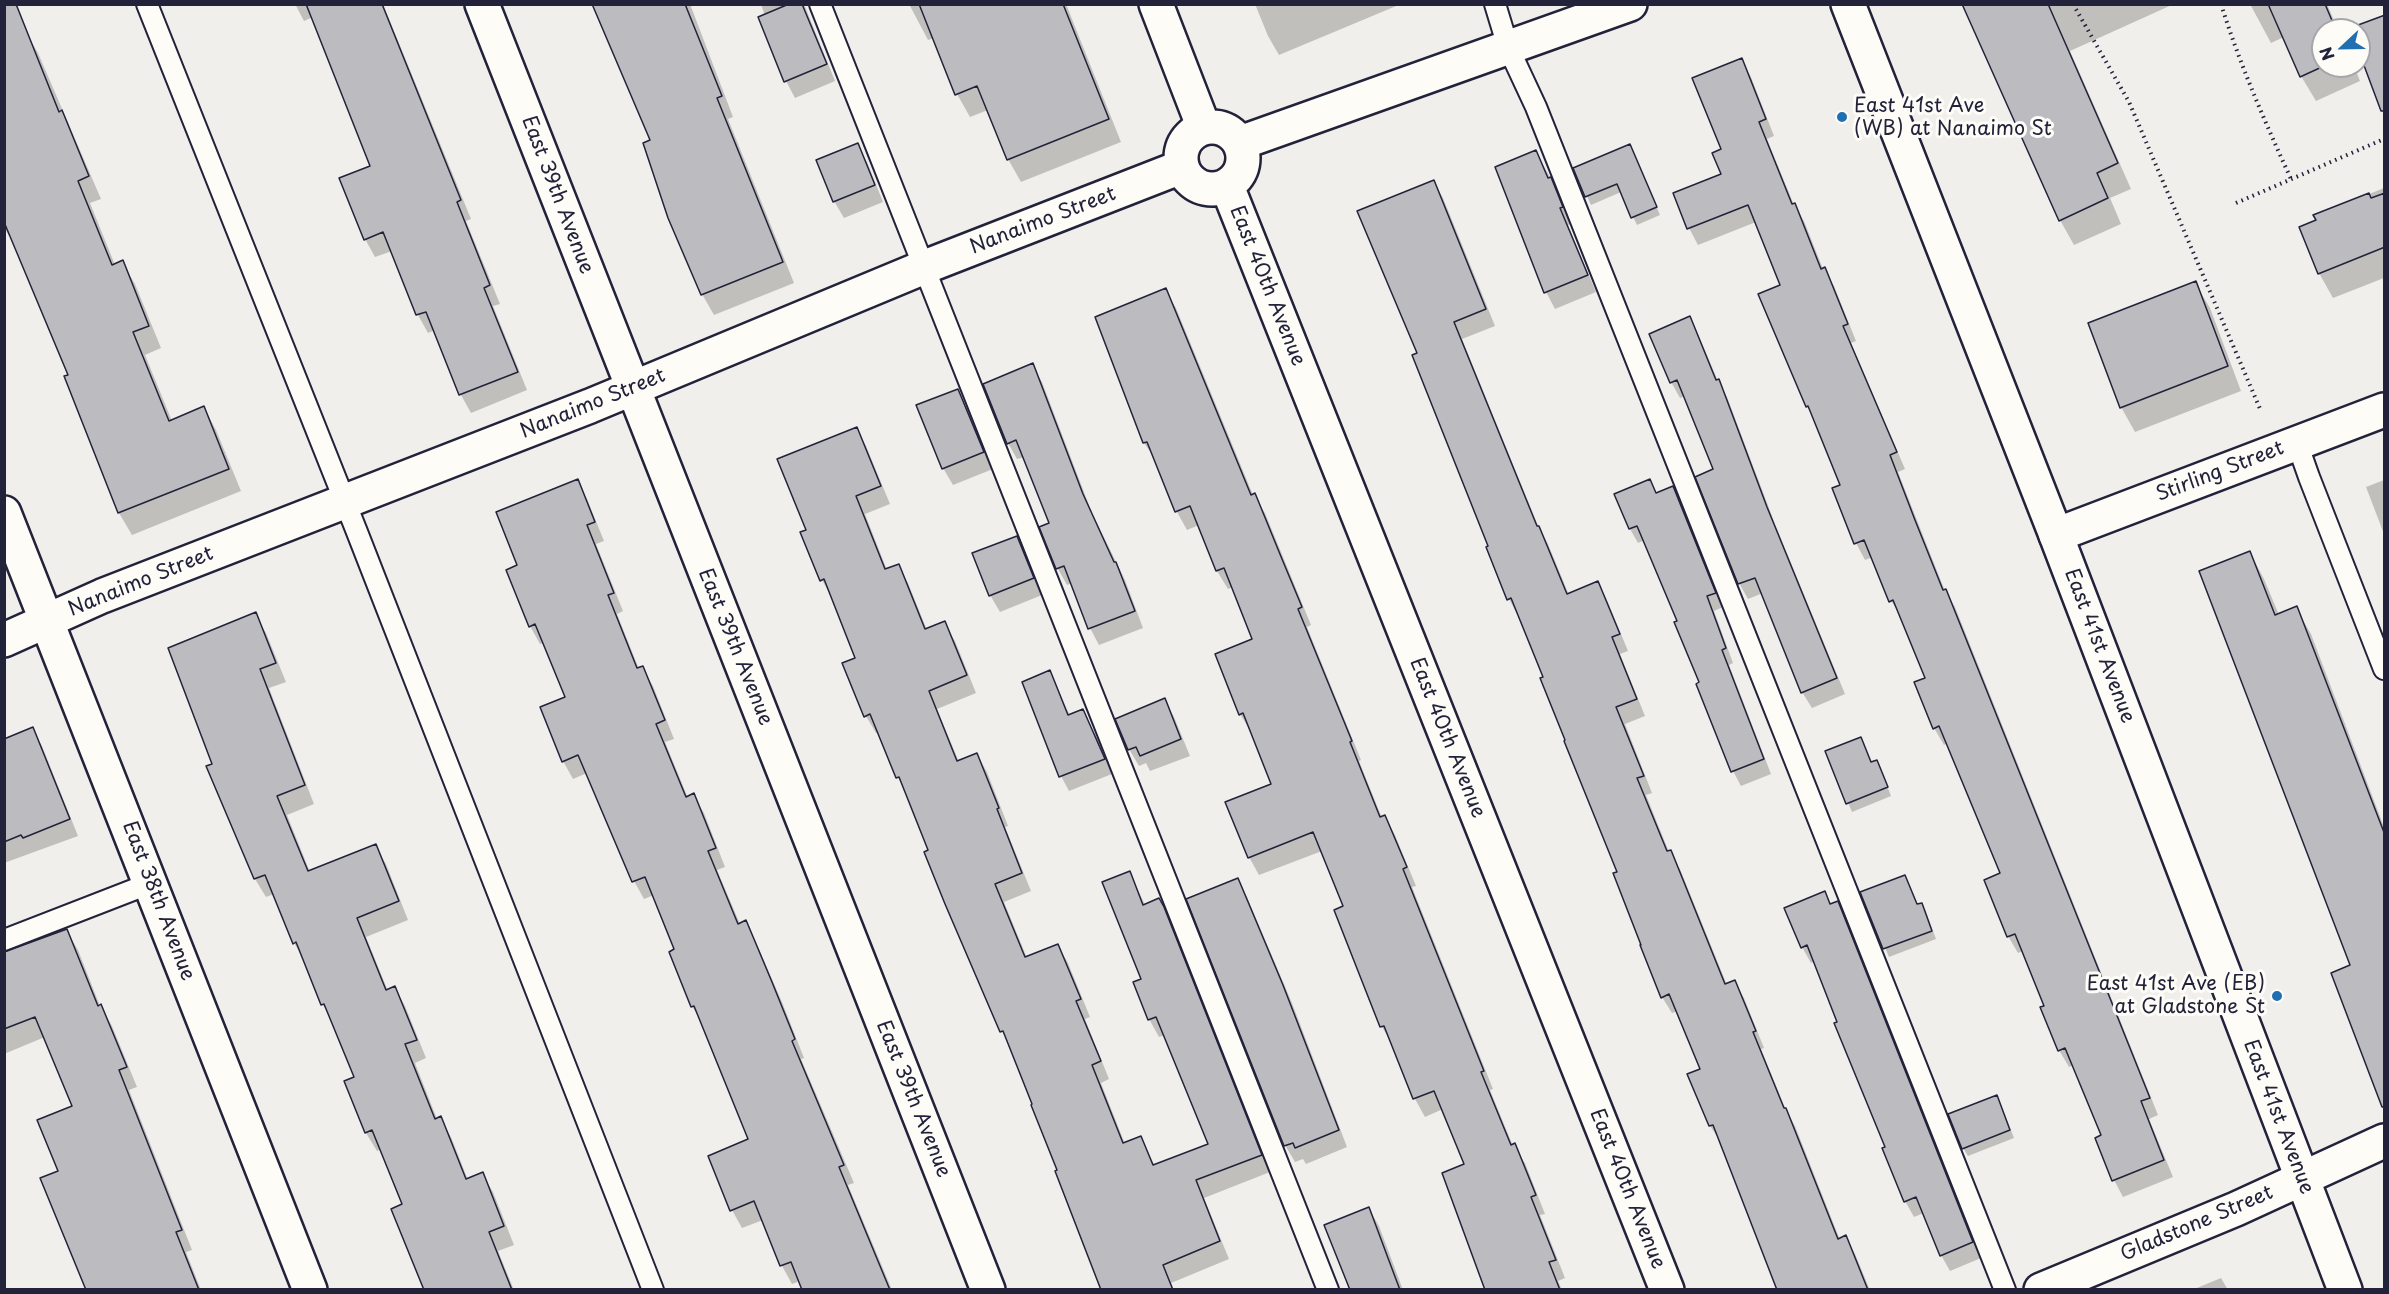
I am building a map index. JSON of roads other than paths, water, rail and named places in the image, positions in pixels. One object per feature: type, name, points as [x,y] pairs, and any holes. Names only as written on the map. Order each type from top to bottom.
[{"type":"street","name":"East 39th Avenue","points":[[482,4],[988,1290]]},
{"type":"street","points":[[1156,4],[1204,128]]},
{"type":"street","points":[[1240,143],[1630,4]]},
{"type":"street","name":"East 41st Avenue","points":[[1848,4],[2056,535],[2345,1290]]},
{"type":"street","points":[[1214,127],[1225,129],[1240,143],[1243,153],[1241,172],[1227,186],[1218,189],[1200,188],[1192,183],[1181,167],[1182,147],[1195,131],[1214,127]]},
{"type":"street","name":"Nanaimo Street","points":[[4,640],[102,596],[632,388],[922,268],[1181,167]]},
{"type":"street","name":"East 40th Avenue","points":[[1227,186],[1667,1290]]},
{"type":"street","name":"Stirling Street","points":[[2056,535],[2385,410]]},
{"type":"street","name":"East 38th Avenue","points":[[4,513],[48,619],[310,1290]]},
{"type":"street","name":"Gladstone Street","points":[[2041,1290],[2236,1209],[2385,1141]]},
{"type":"lane","points":[[147,4],[653,1290]]},
{"type":"lane","points":[[820,4],[922,268],[1328,1290]]},
{"type":"lane","points":[[1495,4],[1508,47],[1541,118],[2005,1290]]},
{"type":"lane","points":[[2298,443],[2309,477],[2385,669]]},
{"type":"lane","points":[[4,940],[151,883]]},
{"type":"place","name":"East 41st Ave (WB) at Nanaimo St","points":[[1842,117]]},
{"type":"place","name":"East 41st Ave (EB) at Gladstone St","points":[[2277,996]]}]
